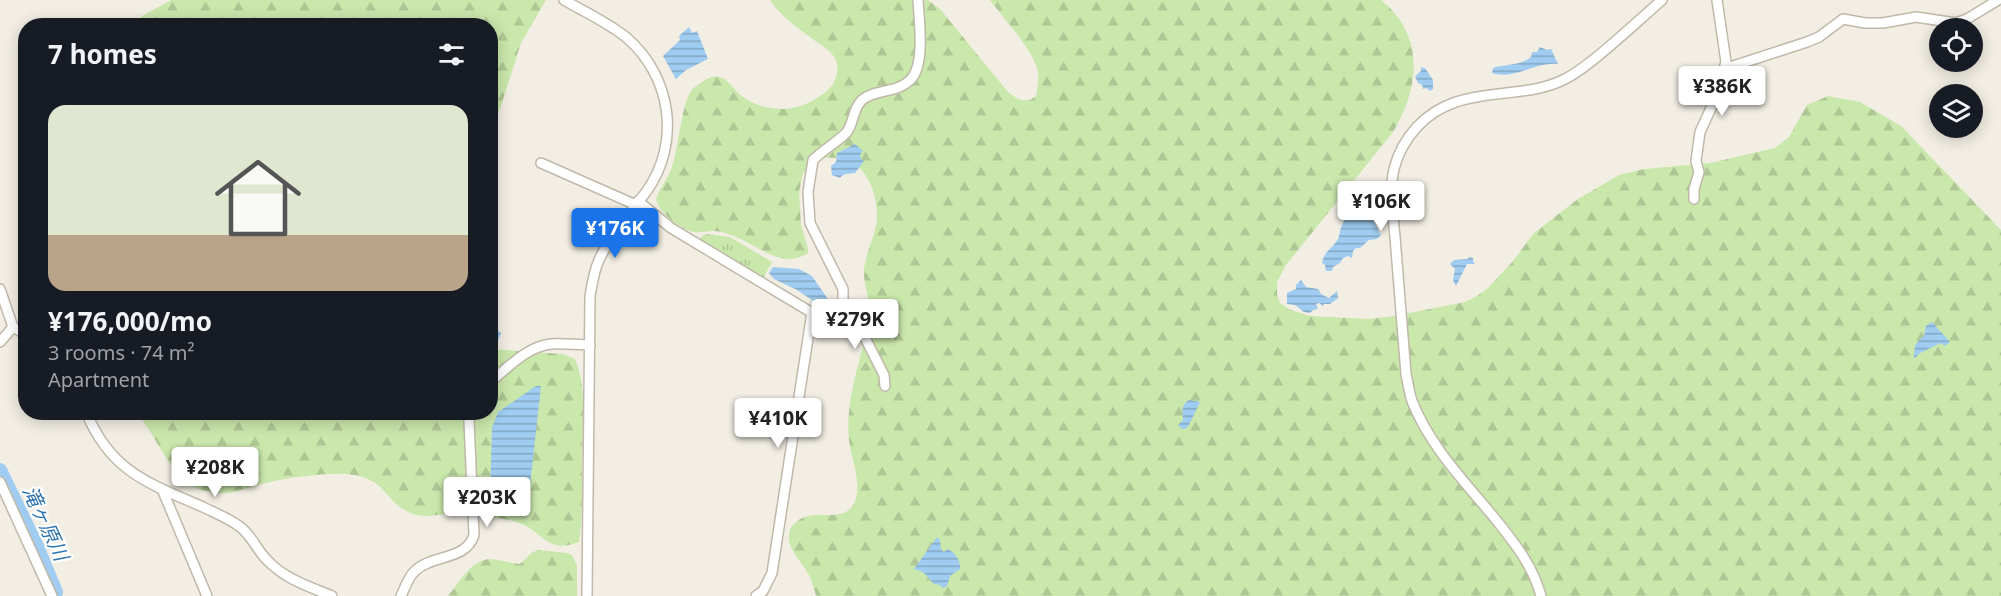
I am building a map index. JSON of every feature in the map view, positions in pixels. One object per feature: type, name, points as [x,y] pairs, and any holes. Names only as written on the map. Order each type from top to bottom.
[{"type":"street","points":[[564,0],[626,37],[642,53],[657,76],[665,99],[668,121],[659,170],[607,245],[594,274],[591,296],[587,596]]},
{"type":"street","points":[[885,386],[884,375],[861,330],[843,309],[843,290],[810,223],[808,192],[813,160],[848,132],[855,109],[860,102],[869,95],[886,92],[912,79],[917,68],[920,43],[918,0]]},
{"type":"street","points":[[1541,596],[1522,554],[1443,454],[1424,426],[1411,399],[1406,374],[1392,208],[1394,171],[1408,138],[1420,123],[1436,111],[1456,101],[1542,87],[1563,81],[1606,50],[1662,0]]},
{"type":"street","points":[[1694,199],[1694,189],[1699,172],[1696,161],[1700,132],[1712,106],[1726,62],[1718,0]]},
{"type":"street","points":[[1724,69],[1819,37],[1843,19],[1864,23],[1883,23],[1916,17],[1956,23],[1998,0]]},
{"type":"street","points":[[541,163],[637,203],[671,228],[819,317],[831,318],[843,309]]},
{"type":"street","points":[[0,290],[13,327],[18,330]]},
{"type":"street","points":[[756,596],[763,591],[772,573],[812,312]]},
{"type":"street","points":[[0,342],[13,327]]},
{"type":"street","points":[[498,375],[525,353],[539,346],[590,345]]},
{"type":"street","points":[[89,420],[106,449],[130,472],[241,527],[278,571],[332,596]]},
{"type":"street","points":[[401,596],[414,572],[422,566],[468,548],[472,541],[474,535],[469,420]]},
{"type":"street","points":[[0,482],[52,596]]},
{"type":"street","points":[[162,489],[207,596]]},
{"type":"green space","points":[[171,0],[546,0],[521,43],[498,114],[498,18],[141,18]]},
{"type":"green space","points":[[770,0],[928,0],[940,9],[1008,92],[1025,101],[1036,96],[1038,72],[1036,64],[1025,45],[990,0],[1381,0],[1395,14],[1405,29],[1411,46],[1414,63],[1409,98],[1393,132],[1286,265],[1277,282],[1280,303],[1291,310],[1310,316],[1369,319],[1465,302],[1488,288],[1513,261],[1534,233],[1578,199],[1619,175],[1644,169],[1710,163],[1775,148],[1789,137],[1807,105],[1828,96],[1860,102],[1901,126],[2001,230],[2001,596],[816,596],[809,575],[790,545],[789,533],[792,525],[802,518],[811,515],[837,515],[845,512],[852,507],[856,498],[857,483],[849,440],[848,419],[869,310],[864,270],[877,216],[871,185],[860,168],[852,163],[839,158],[815,158],[803,174],[799,192],[801,225],[808,253],[798,258],[788,259],[769,254],[726,234],[688,230],[666,216],[656,200],[672,167],[688,97],[692,89],[702,82],[709,78],[720,77],[751,102],[777,109],[804,105],[824,94],[833,84],[837,68],[833,55],[790,22]]},
{"type":"green space","points":[[707,234],[730,237],[772,262],[761,282],[697,244],[702,236]]},
{"type":"green space","points":[[498,349],[563,354],[575,359],[582,383],[582,512],[579,542],[560,546],[553,544],[522,524],[489,516],[461,513],[416,515],[401,508],[377,484],[359,476],[346,474],[298,477],[227,493],[209,492],[189,484],[181,477],[142,420],[498,420]]},
{"type":"green space","points":[[538,550],[572,555],[577,566],[577,596],[448,596],[467,572],[478,563],[491,559],[520,564],[531,553]]},
{"type":"water","points":[[689,27],[692,33],[697,31],[708,59],[686,70],[676,79],[663,56],[680,40],[679,36]]},
{"type":"water","points":[[1540,47],[1551,49],[1558,64],[1549,64],[1517,73],[1501,75],[1492,73],[1493,68],[1527,60],[1531,57],[1532,52],[1537,52]]},
{"type":"water","points":[[1421,67],[1425,68],[1433,80],[1433,89],[1430,91],[1423,89],[1415,76],[1421,71]]},
{"type":"water","points":[[855,144],[863,151],[860,155],[864,161],[855,173],[844,174],[840,178],[832,175],[831,166],[836,162],[837,153]]},
{"type":"water","points":[[1356,202],[1368,212],[1381,235],[1377,239],[1369,240],[1360,248],[1356,248],[1352,258],[1348,256],[1343,258],[1333,267],[1332,271],[1326,271],[1322,263],[1324,256],[1336,242],[1350,205]]},
{"type":"water","points":[[1473,258],[1475,264],[1467,264],[1456,286],[1453,280],[1455,269],[1450,264],[1454,260]]},
{"type":"water","points":[[773,267],[799,269],[812,276],[834,308],[832,311],[828,311],[797,290],[774,279],[769,273]]},
{"type":"water","points":[[1301,280],[1306,287],[1318,289],[1321,294],[1329,298],[1337,291],[1338,298],[1323,306],[1316,304],[1318,309],[1310,313],[1304,312],[1295,305],[1287,304],[1287,293],[1296,289],[1296,285]]},
{"type":"water","points":[[1932,322],[1950,342],[1945,346],[1941,343],[1920,353],[1914,359],[1916,344],[1924,336],[1926,326]]},
{"type":"water","points":[[536,386],[541,386],[528,503],[490,500],[492,428],[495,420],[498,420],[498,412]]},
{"type":"water","points":[[1189,400],[1200,402],[1187,428],[1182,429],[1178,425],[1183,420],[1183,407]]},
{"type":"water","points":[[937,537],[940,540],[941,549],[944,552],[948,549],[953,553],[960,566],[960,569],[950,576],[947,586],[943,588],[934,584],[923,572],[914,569]]},
{"type":"waterway","name":"滝ヶ原川","points":[[0,470],[36,544],[56,592]]}]
